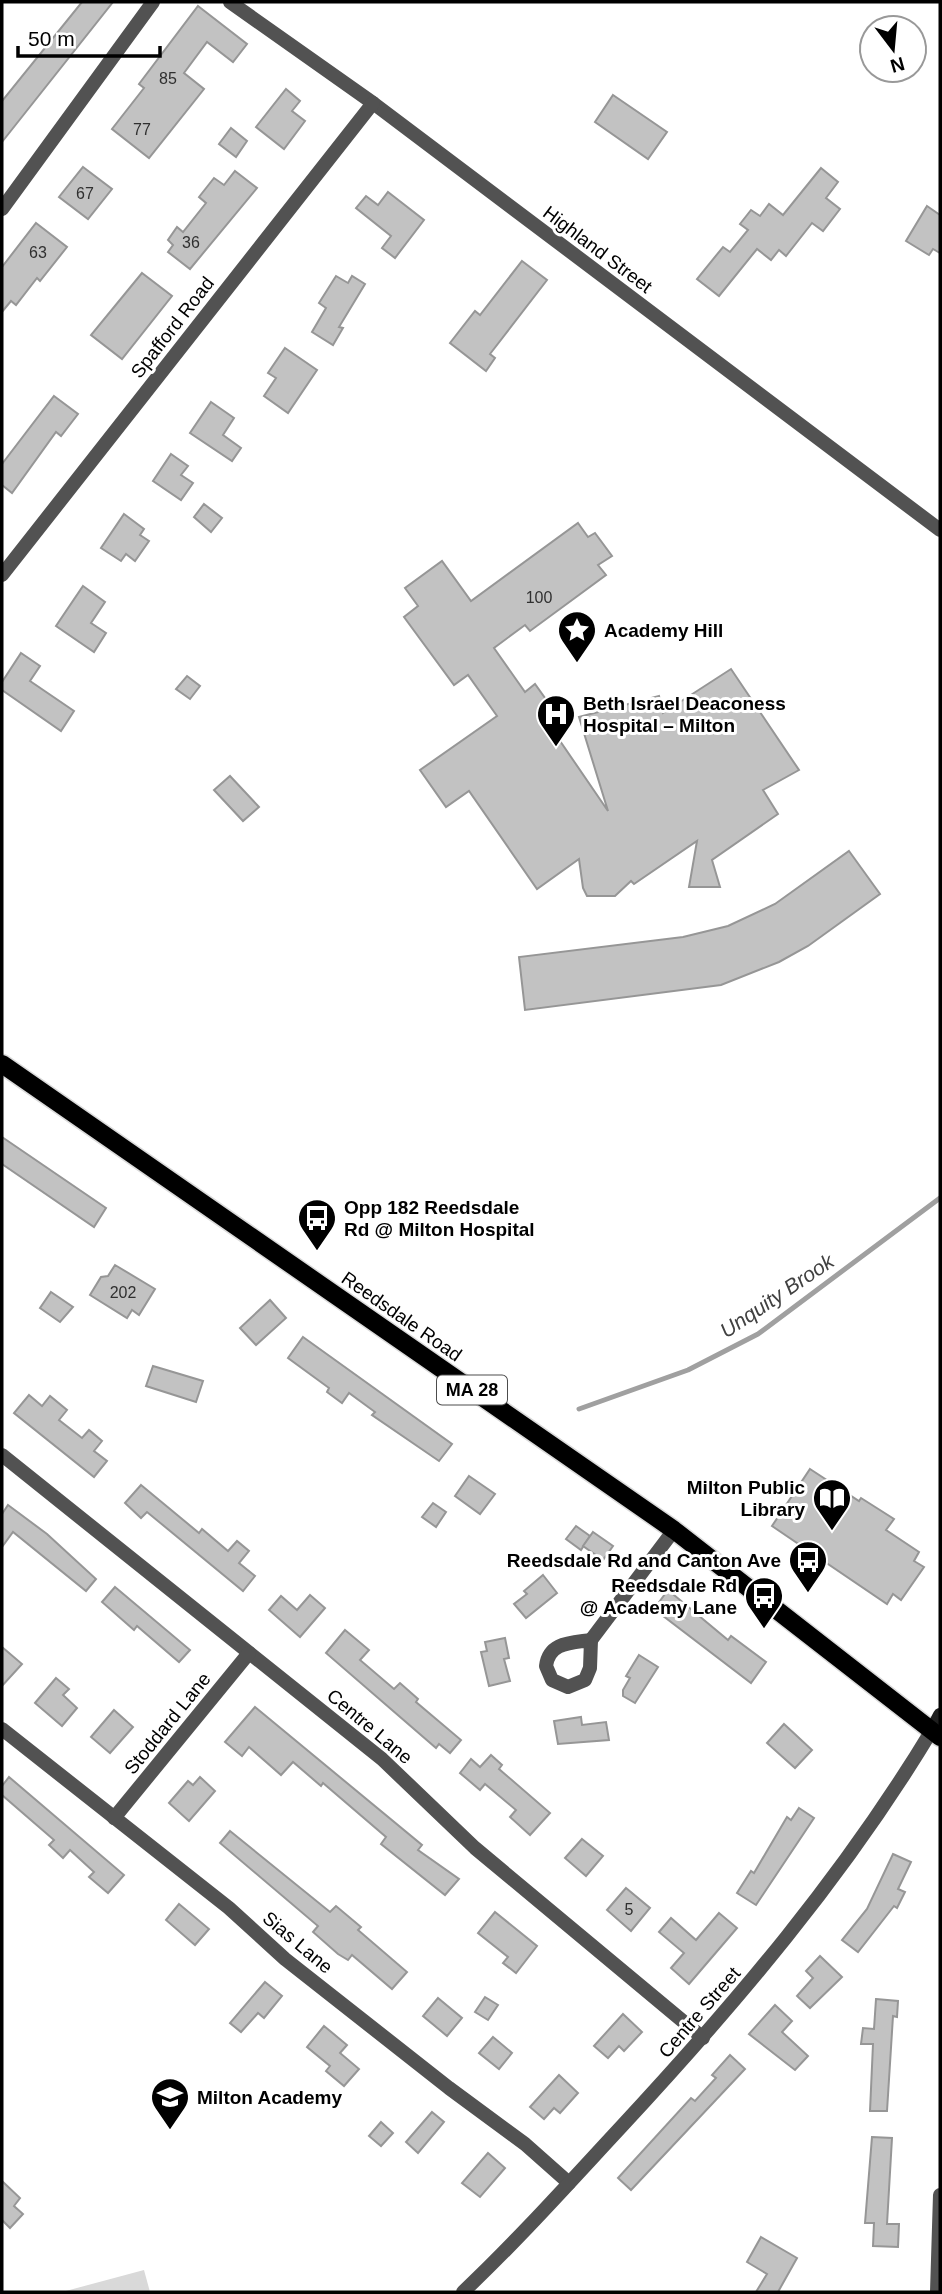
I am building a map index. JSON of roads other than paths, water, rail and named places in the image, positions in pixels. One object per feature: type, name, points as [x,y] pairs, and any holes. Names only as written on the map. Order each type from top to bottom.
[{"type":"main road","name":"Reedsdale Road","points":[[2,1064],[674,1530],[937,1727]]},
{"type":"street","points":[[2,209],[153,2]]},
{"type":"street","name":"Highland Street","points":[[230,2],[373,103],[940,530]]},
{"type":"street","name":"Spafford Road","points":[[2,575],[373,103]]},
{"type":"street","name":"Centre Lane","points":[[2,1455],[382,1759],[475,1848],[703,2038]]},
{"type":"street","points":[[591,1640],[674,1530]]},
{"type":"street","name":"Stoddard Lane","points":[[114,1818],[249,1653]]},
{"type":"street","name":"Centre Street","points":[[463,2292],[569,2183],[703,2038],[804,1914],[937,1727]]},
{"type":"street","name":"Sias Lane","points":[[2,1729],[229,1908],[285,1959],[449,2088],[526,2144],[569,2183]]},
{"type":"street","points":[[936,2292],[940,2195]]},
{"type":"waterway","name":"Unquity Brook","points":[[579,1409],[688,1370],[758,1334],[940,1198]]},
{"type":"place","name":"Academy Hill","points":[[577,664]]},
{"type":"place","name":"Beth Israel Deaconess Hospital – Milton","points":[[556,748]]},
{"type":"place","name":"Opp 182 Reedsdale Rd @ Milton Hospital","points":[[317,1252]]},
{"type":"place","name":"Milton Public Library","points":[[832,1532]]},
{"type":"place","name":"Reedsdale Rd and Canton Ave","points":[[808,1594]]},
{"type":"place","name":"Reedsdale Rd @ Academy Lane","points":[[764,1630]]},
{"type":"place","name":"Milton Academy","points":[[170,2131]]}]
